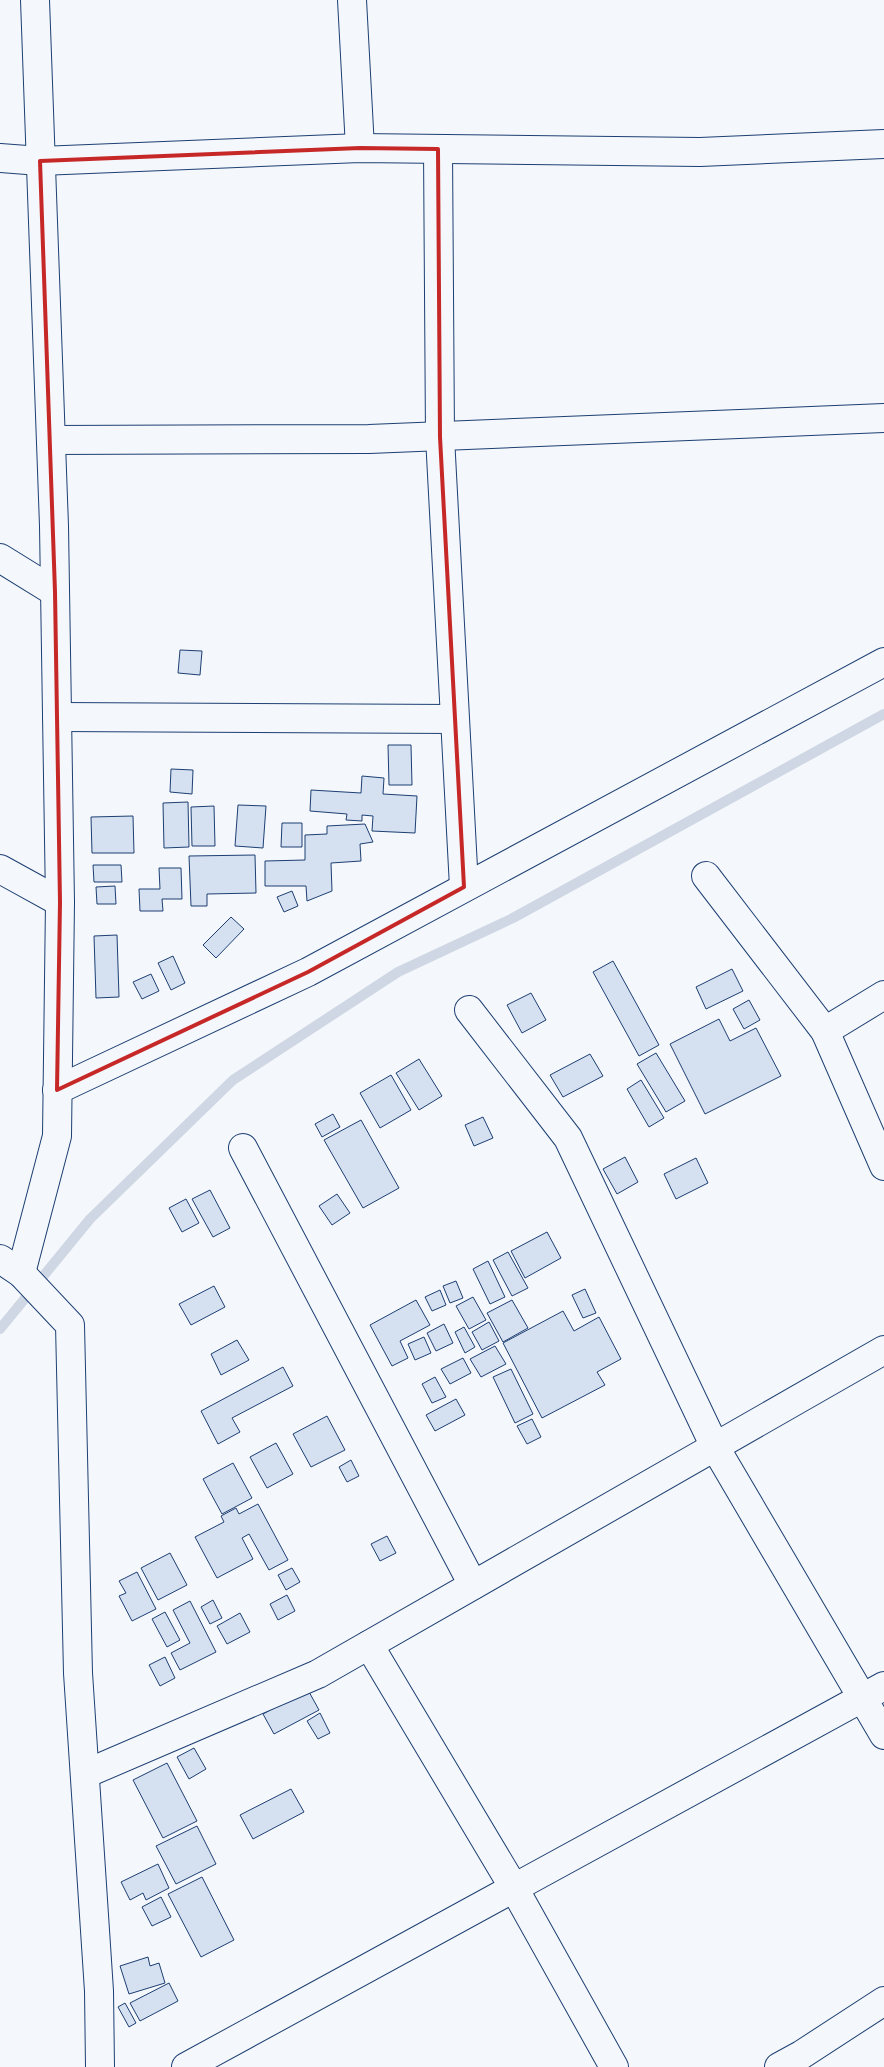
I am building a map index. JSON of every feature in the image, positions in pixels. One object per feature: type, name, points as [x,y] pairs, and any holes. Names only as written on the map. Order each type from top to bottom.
[{"type":"street","points":[[35,0],[55,592],[60,902],[57,1136],[10,1266],[70,1325],[78,1673],[99,1991],[100,2067]]},
{"type":"street","points":[[352,0],[360,148]]},
{"type":"street","points":[[0,158],[40,161],[360,148],[700,152],[884,144]]},
{"type":"street","points":[[438,149],[440,437],[464,888]]},
{"type":"street","points":[[51,440],[440,437],[884,418]]},
{"type":"street","points":[[0,558],[55,592]]},
{"type":"street","points":[[57,1090],[308,972],[884,662]]},
{"type":"street","points":[[57,716],[454,719]]},
{"type":"street","points":[[0,869],[60,902]]},
{"type":"street","points":[[706,876],[825,1032],[884,1166]]},
{"type":"street","points":[[825,1032],[884,995]]},
{"type":"street","points":[[470,1010],[568,1138],[715,1447],[873,1692],[884,1735]]},
{"type":"street","points":[[243,1148],[472,1585]]},
{"type":"street","points":[[85,1774],[318,1674],[884,1350]]},
{"type":"street","points":[[369,1645],[514,1888],[614,2067]]},
{"type":"street","points":[[186,2067],[873,1692]]},
{"type":"street","points":[[778,2067],[801,2055],[884,2001]]},
{"type":"highlighted area","points":[[360,148],[438,149],[440,437],[464,887],[308,972],[57,1090],[60,902],[55,592],[40,161]]},
{"type":"building","points":[[180,650],[202,651],[200,675],[178,673]]},
{"type":"building","points":[[388,745],[411,745],[412,785],[389,785]]},
{"type":"building","points":[[171,769],[193,770],[192,794],[170,792]]},
{"type":"building","points":[[362,776],[384,778],[383,794],[417,796],[415,833],[372,831],[373,816],[362,815],[362,821],[346,820],[347,814],[310,811],[311,790],[361,793]]},
{"type":"building","points":[[188,802],[189,847],[164,848],[163,803]]},
{"type":"building","points":[[238,805],[266,806],[263,848],[235,846]]},
{"type":"building","points":[[214,806],[215,846],[192,846],[191,807]]},
{"type":"building","points":[[133,816],[134,853],[92,853],[91,817]]},
{"type":"building","points":[[282,823],[302,823],[302,847],[281,847]]},
{"type":"building","points":[[365,824],[373,842],[360,844],[361,861],[331,863],[332,891],[307,901],[306,886],[265,886],[265,861],[305,860],[305,835],[327,834],[327,826]]},
{"type":"building","points":[[255,855],[256,893],[207,894],[207,906],[191,906],[189,856]]},
{"type":"building","points":[[93,865],[121,865],[122,882],[94,882]]},
{"type":"building","points":[[159,868],[181,868],[182,899],[162,899],[163,911],[140,911],[139,889],[160,889]]},
{"type":"building","points":[[115,886],[116,904],[97,904],[96,887]]},
{"type":"building","points":[[292,891],[298,906],[284,912],[277,897]]},
{"type":"building","points":[[231,917],[244,929],[216,958],[203,945]]},
{"type":"building","points":[[117,935],[119,997],[96,998],[94,936]]},
{"type":"building","points":[[173,956],[185,983],[171,990],[158,963]]},
{"type":"building","points":[[613,961],[659,1045],[639,1056],[593,972]]},
{"type":"building","points":[[732,969],[743,991],[706,1009],[696,987]]},
{"type":"building","points":[[151,974],[159,991],[142,999],[133,982]]},
{"type":"building","points":[[531,993],[546,1020],[522,1033],[507,1005]]},
{"type":"building","points":[[749,1000],[760,1020],[744,1029],[733,1009]]},
{"type":"building","points":[[719,1019],[730,1041],[756,1028],[781,1076],[705,1114],[670,1044]]},
{"type":"building","points":[[656,1053],[685,1101],[666,1112],[637,1064]]},
{"type":"building","points":[[590,1054],[603,1076],[563,1097],[550,1075]]},
{"type":"building","points":[[419,1059],[442,1096],[419,1110],[396,1073]]},
{"type":"building","points":[[391,1075],[411,1110],[380,1128],[360,1093]]},
{"type":"building","points":[[641,1080],[664,1118],[649,1127],[627,1089]]},
{"type":"building","points":[[333,1114],[340,1127],[322,1137],[315,1124]]},
{"type":"building","points":[[483,1117],[493,1138],[474,1146],[465,1125]]},
{"type":"building","points":[[361,1120],[399,1188],[363,1208],[324,1140]]},
{"type":"building","points":[[625,1157],[638,1182],[617,1194],[603,1169]]},
{"type":"building","points":[[696,1158],[708,1183],[676,1199],[664,1174]]},
{"type":"building","points":[[210,1190],[230,1228],[213,1237],[192,1199]]},
{"type":"building","points":[[337,1194],[350,1213],[332,1225],[319,1206]]},
{"type":"building","points":[[186,1199],[199,1223],[182,1232],[169,1208]]},
{"type":"building","points":[[547,1232],[561,1258],[525,1278],[511,1251]]},
{"type":"building","points":[[508,1252],[528,1288],[512,1296],[493,1260]]},
{"type":"building","points":[[488,1261],[505,1297],[490,1304],[473,1269]]},
{"type":"building","points":[[456,1281],[463,1298],[450,1303],[443,1286]]},
{"type":"building","points":[[214,1286],[225,1307],[191,1325],[179,1304]]},
{"type":"building","points":[[585,1289],[596,1313],[583,1318],[572,1295]]},
{"type":"building","points":[[440,1290],[446,1305],[432,1311],[425,1297]]},
{"type":"building","points":[[473,1297],[486,1320],[469,1329],[456,1306]]},
{"type":"building","points":[[416,1300],[430,1325],[400,1341],[408,1358],[392,1366],[370,1325]]},
{"type":"building","points":[[512,1300],[528,1328],[503,1342],[487,1313]]},
{"type":"building","points":[[563,1311],[574,1331],[599,1317],[621,1359],[597,1372],[605,1385],[542,1418],[503,1343]]},
{"type":"building","points":[[489,1322],[499,1341],[482,1350],[472,1332]]},
{"type":"building","points":[[444,1324],[453,1343],[436,1351],[427,1333]]},
{"type":"building","points":[[464,1327],[475,1347],[465,1353],[455,1332]]},
{"type":"building","points":[[424,1337],[431,1353],[415,1360],[408,1344]]},
{"type":"building","points":[[237,1340],[249,1360],[221,1375],[211,1354]]},
{"type":"building","points":[[495,1346],[506,1364],[481,1377],[470,1359]]},
{"type":"building","points":[[463,1358],[471,1373],[450,1384],[441,1369]]},
{"type":"building","points":[[283,1367],[293,1386],[232,1418],[240,1432],[218,1444],[201,1411]]},
{"type":"building","points":[[511,1369],[533,1414],[515,1423],[493,1377]]},
{"type":"building","points":[[435,1377],[446,1397],[432,1403],[422,1384]]},
{"type":"building","points":[[456,1399],[465,1415],[435,1431],[426,1415]]},
{"type":"building","points":[[327,1416],[345,1450],[311,1467],[293,1434]]},
{"type":"building","points":[[532,1419],[541,1437],[527,1444],[517,1426]]},
{"type":"building","points":[[276,1443],[293,1474],[267,1488],[250,1457]]},
{"type":"building","points":[[351,1460],[359,1476],[347,1482],[339,1467]]},
{"type":"building","points":[[233,1463],[252,1498],[222,1514],[203,1479]]},
{"type":"building","points":[[258,1504],[288,1560],[269,1570],[249,1534],[242,1538],[253,1559],[217,1578],[195,1537],[224,1522],[221,1516],[236,1508],[239,1514]]},
{"type":"building","points":[[387,1536],[396,1553],[380,1561],[371,1544]]},
{"type":"building","points":[[170,1553],[187,1585],[158,1600],[141,1568]]},
{"type":"building","points":[[292,1568],[300,1582],[286,1590],[278,1575]]},
{"type":"building","points":[[137,1572],[156,1609],[132,1621],[119,1596],[126,1593],[119,1581]]},
{"type":"building","points":[[287,1595],[295,1611],[278,1620],[270,1604]]},
{"type":"building","points":[[213,1600],[222,1618],[210,1624],[201,1607]]},
{"type":"building","points":[[190,1601],[216,1652],[180,1670],[171,1653],[190,1643],[173,1610]]},
{"type":"building","points":[[165,1612],[180,1640],[167,1647],[152,1619]]},
{"type":"building","points":[[240,1613],[250,1632],[227,1644],[217,1626]]},
{"type":"building","points":[[165,1657],[175,1678],[160,1686],[149,1665]]},
{"type":"building","points":[[308,1690],[319,1710],[274,1734],[263,1714]]},
{"type":"building","points":[[320,1713],[330,1733],[318,1739],[307,1721]]},
{"type":"building","points":[[194,1748],[206,1769],[189,1779],[177,1757]]},
{"type":"building","points":[[167,1763],[197,1821],[163,1838],[133,1780]]},
{"type":"building","points":[[291,1789],[304,1812],[253,1839],[240,1815]]},
{"type":"building","points":[[197,1826],[216,1864],[176,1884],[156,1846]]},
{"type":"building","points":[[158,1864],[169,1888],[146,1900],[143,1893],[130,1900],[121,1882]]},
{"type":"building","points":[[202,1877],[234,1940],[201,1957],[168,1894]]},
{"type":"building","points":[[161,1897],[171,1917],[152,1926],[142,1907]]},
{"type":"building","points":[[148,1957],[150,1966],[159,1963],[165,1983],[129,1994],[120,1966]]},
{"type":"building","points":[[169,1983],[178,2001],[140,2021],[130,2003]]},
{"type":"building","points":[[125,2003],[136,2023],[129,2027],[118,2007]]},
{"type":"waterway","points":[[0,1329],[90,1219],[233,1080],[398,972],[513,918],[884,714]]}]
